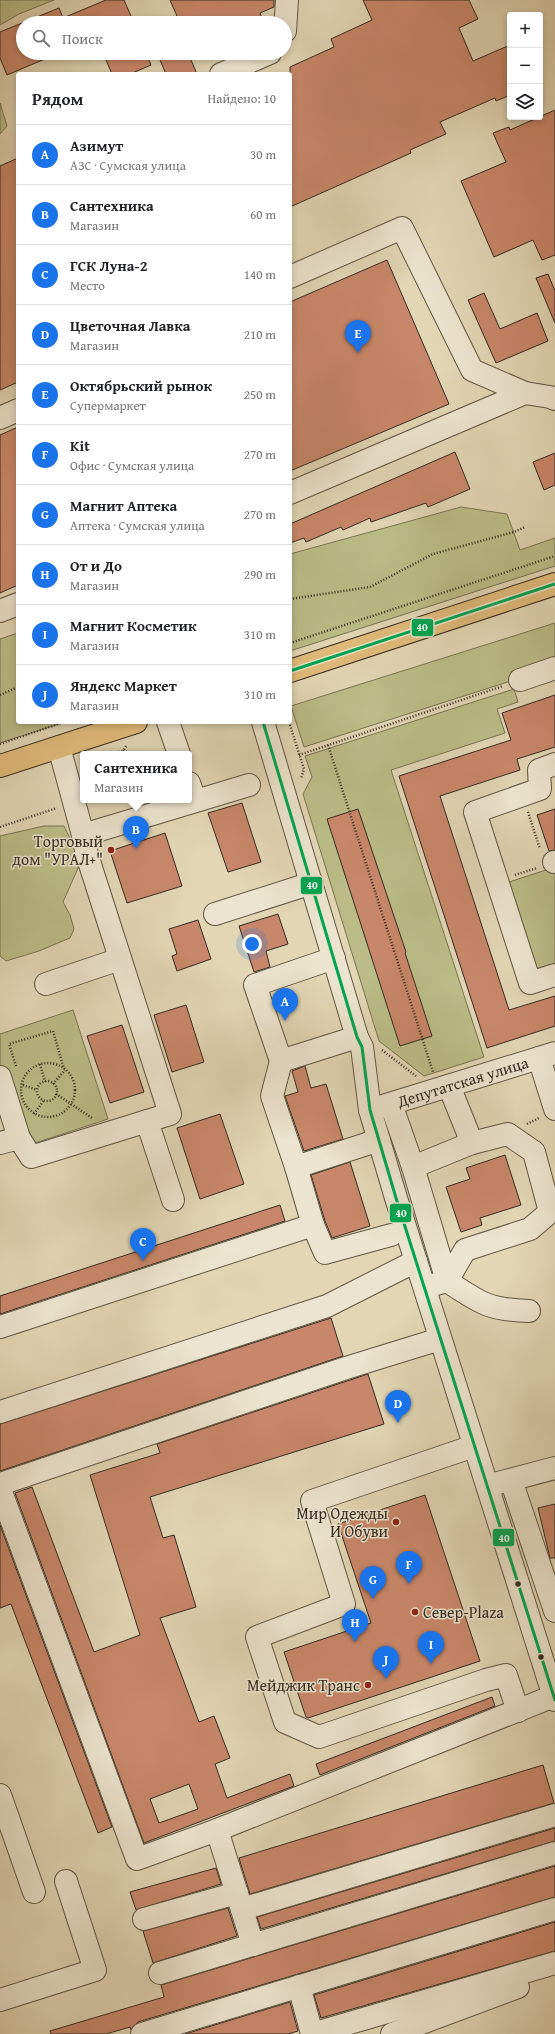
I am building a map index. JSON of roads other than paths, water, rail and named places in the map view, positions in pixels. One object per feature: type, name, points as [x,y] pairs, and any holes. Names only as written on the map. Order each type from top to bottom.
[{"type":"main road","points":[[292,670],[555,584]]},
{"type":"main road","points":[[0,766],[130,724]]},
{"type":"street","points":[[286,16],[287,0]]},
{"type":"street","points":[[226,72],[254,60]]},
{"type":"street","points":[[292,276],[402,228],[472,370],[525,393],[555,399]]},
{"type":"street","points":[[292,492],[525,393]]},
{"type":"street","points":[[0,418],[16,411]]},
{"type":"street","points":[[0,611],[16,605]]},
{"type":"street","points":[[520,680],[555,668]]},
{"type":"street","points":[[169,724],[178,751]]},
{"type":"street","points":[[0,1489],[137,1859],[217,1830],[518,1710],[554,1698],[547,1650],[487,1486],[440,1339],[370,1110],[362,1047],[357,1037],[264,724]]},
{"type":"street","points":[[12,1076],[10,1140],[31,1157],[170,1114],[87,855],[59,747]]},
{"type":"street","points":[[555,764],[539,770],[540,789],[475,812],[530,983],[555,975]]},
{"type":"street","points":[[192,792],[249,785]]},
{"type":"street","points":[[83,835],[164,803]]},
{"type":"street","points":[[215,914],[312,883]]},
{"type":"street","points":[[334,958],[255,985],[281,1061],[272,1096],[296,1167],[313,1225],[325,1252],[391,1235]]},
{"type":"street","points":[[46,984],[120,959]]},
{"type":"street","points":[[281,1061],[357,1037]]},
{"type":"street","points":[[547,1055],[549,1112]]},
{"type":"street","name":"Депутатская улица","points":[[370,1110],[391,1104],[442,1082],[547,1055]]},
{"type":"street","points":[[442,1082],[472,1143]]},
{"type":"street","points":[[391,1104],[413,1167],[447,1281],[480,1303],[500,1309],[529,1311]]},
{"type":"street","points":[[147,1121],[173,1200]]},
{"type":"street","points":[[413,1167],[472,1143],[508,1134],[534,1152],[550,1212],[530,1229],[465,1250],[447,1281],[424,1287]]},
{"type":"street","points":[[296,1167],[379,1140]]},
{"type":"street","points":[[0,1327],[313,1225]]},
{"type":"street","points":[[0,1412],[327,1306],[416,1260]]},
{"type":"street","points":[[0,1484],[346,1368],[440,1339]]},
{"type":"street","points":[[474,1446],[312,1500],[344,1604],[257,1637],[285,1722],[319,1737],[486,1680],[506,1675],[518,1710]]},
{"type":"street","points":[[487,1486],[555,1468]]},
{"type":"street","points":[[511,1480],[549,1572],[555,1611]]},
{"type":"street","points":[[0,1795],[34,1892]]},
{"type":"street","points":[[144,1919],[240,1901],[555,1815]]},
{"type":"street","points":[[217,1830],[253,1944]]},
{"type":"street","points":[[160,1973],[555,1853]]},
{"type":"street","points":[[0,2000],[95,1970],[66,1881]]},
{"type":"street","points":[[142,2034],[555,1909]]},
{"type":"street","points":[[299,1986],[312,2034],[555,1963]]},
{"type":"street","points":[[392,2034],[555,1975]]},
{"type":"place","name":"Октябрьский рынок","points":[[358,353]]},
{"type":"place","name":"Сантехника","points":[[136,849]]},
{"type":"place","name":"Торговый дом \"УРАЛ+\"","points":[[111,850]]},
{"type":"place","name":"Азимут","points":[[285,1021]]},
{"type":"place","name":"ГСК Луна-2","points":[[143,1261]]},
{"type":"place","name":"Цветочная Лавка","points":[[398,1423]]},
{"type":"place","name":"Мир Одежды И Обуви","points":[[396,1522]]},
{"type":"place","name":"Kit","points":[[409,1584]]},
{"type":"place","name":"Магнит Аптека","points":[[373,1599]]},
{"type":"place","name":"Север-Plaza","points":[[415,1612]]},
{"type":"place","name":"От и До","points":[[355,1642]]},
{"type":"place","name":"Магнит Косметик","points":[[431,1664]]},
{"type":"place","name":"Яндекс Маркет","points":[[386,1679]]},
{"type":"place","name":"Мейджик Транс","points":[[368,1685]]}]
